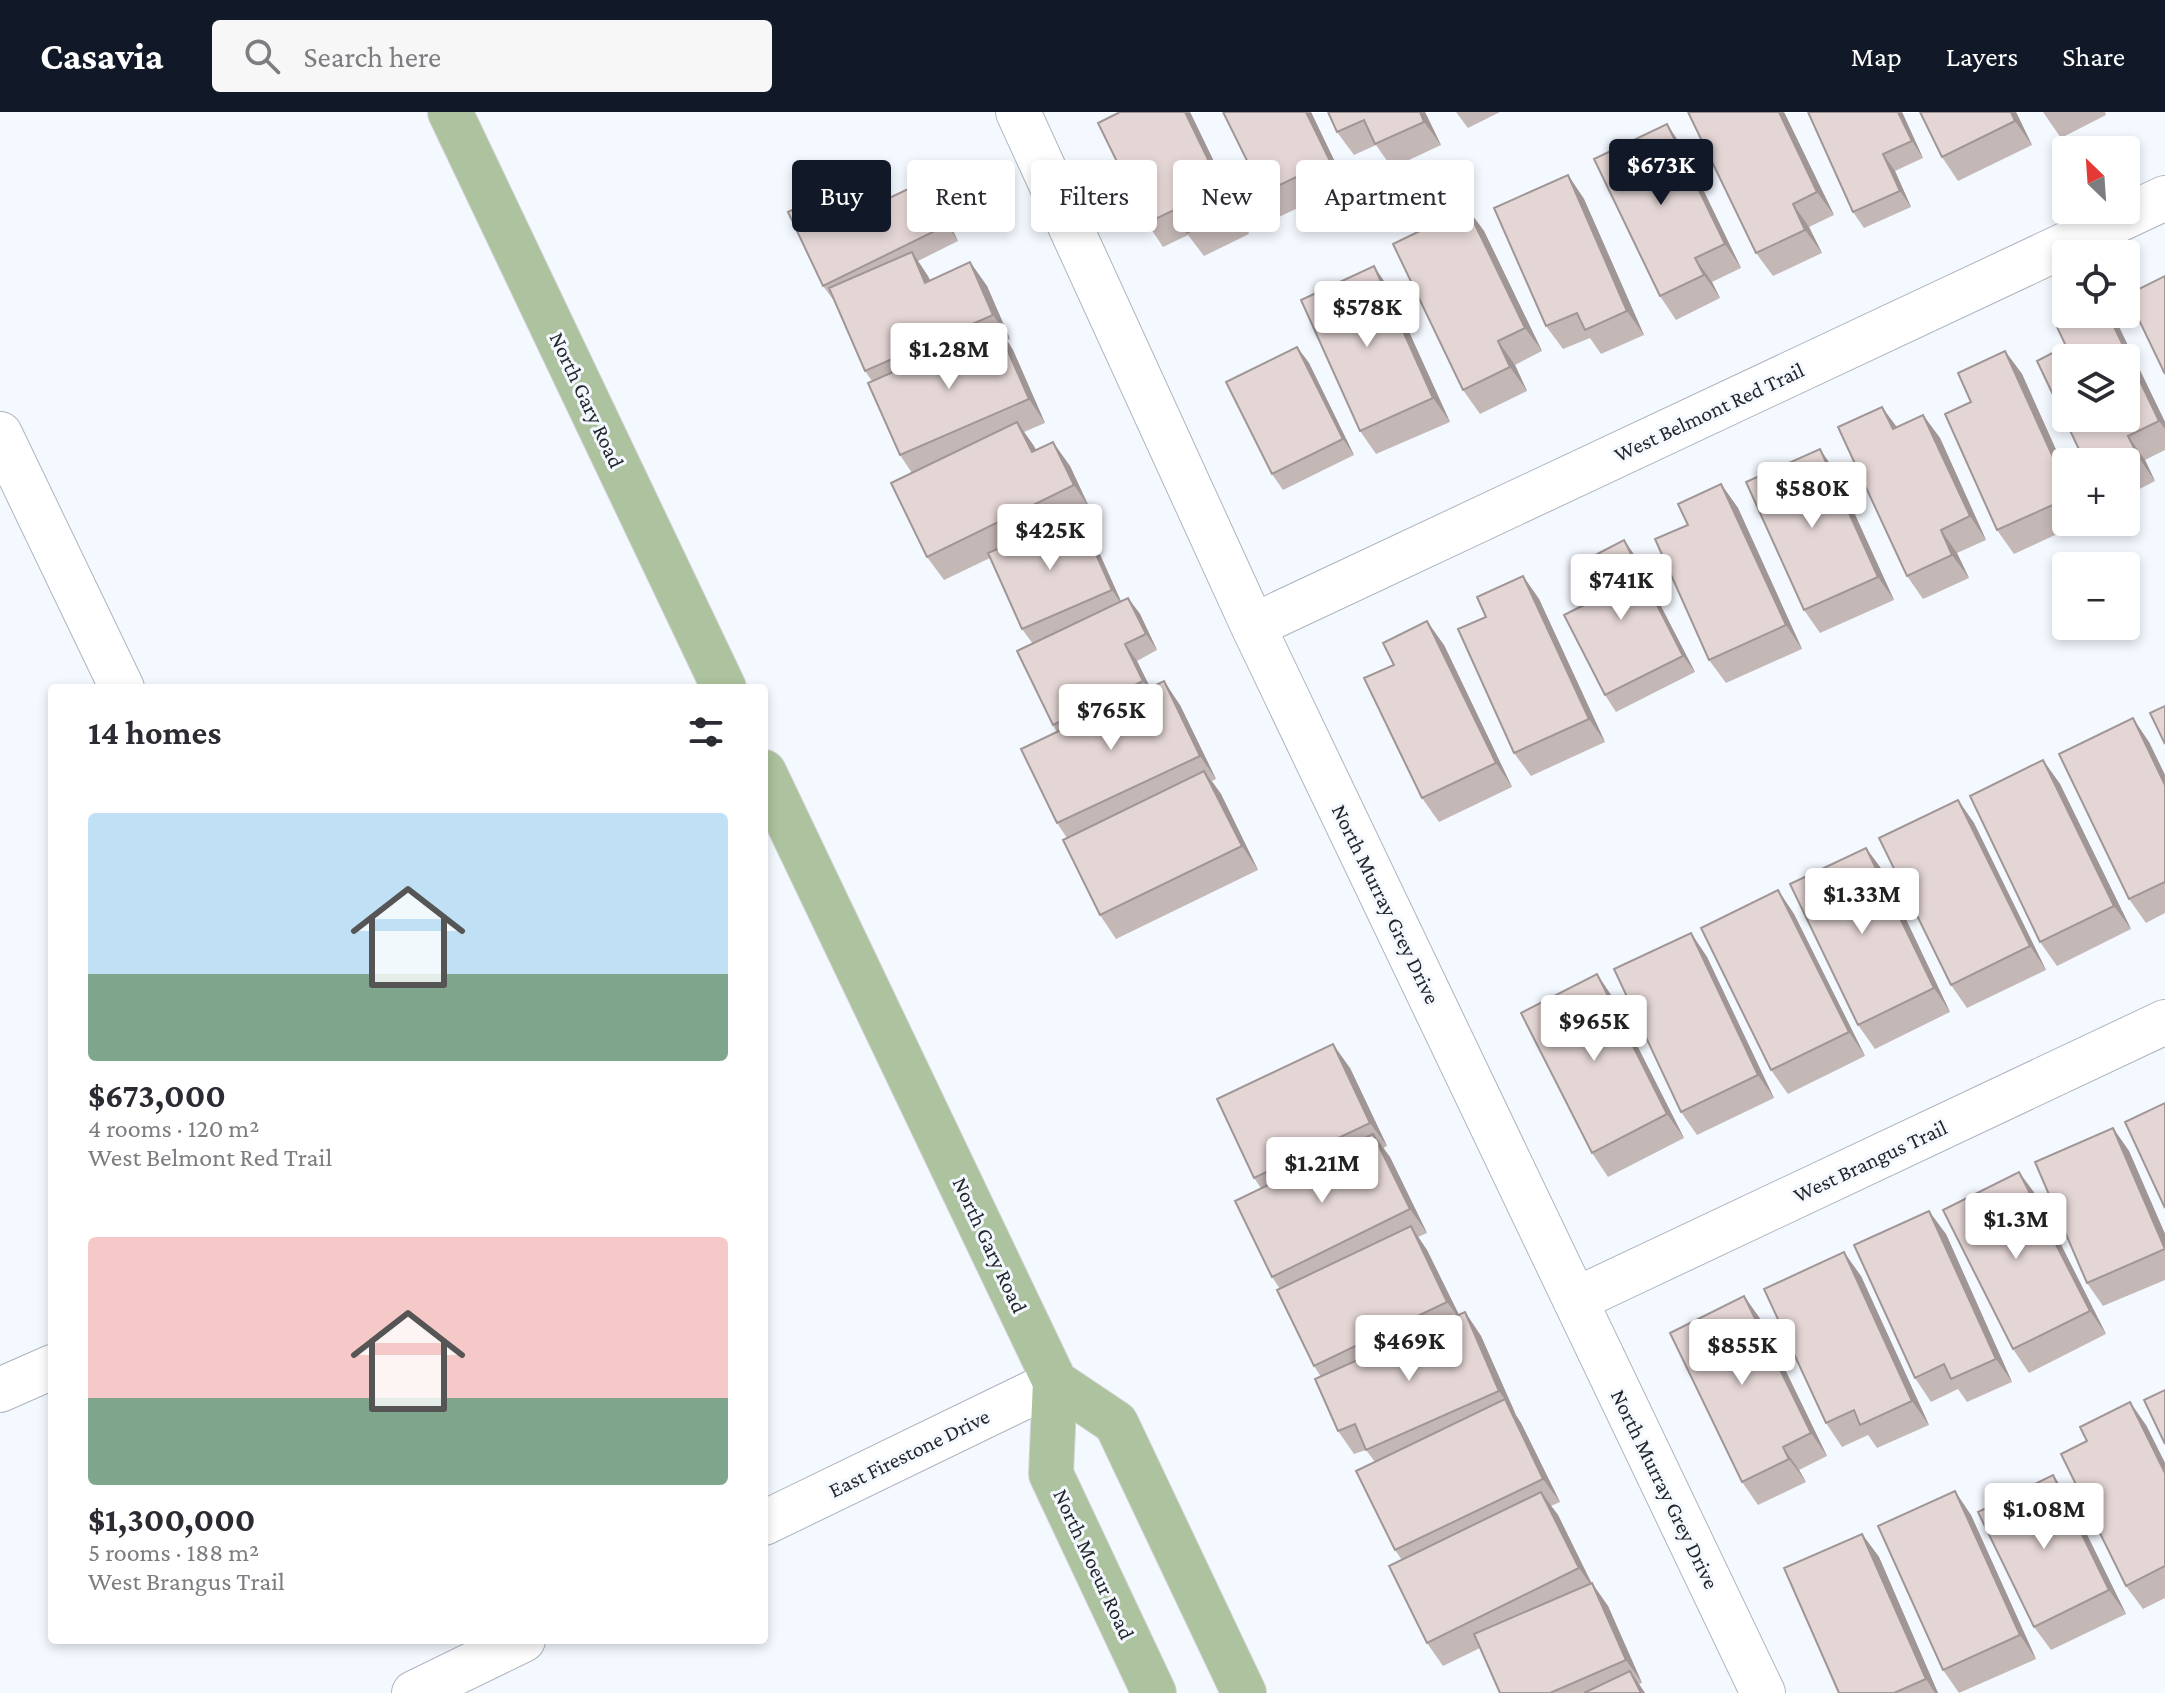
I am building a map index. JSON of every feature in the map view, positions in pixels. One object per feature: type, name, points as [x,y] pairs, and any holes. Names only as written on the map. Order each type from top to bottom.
[{"type":"main road","name":"North Gary Road","points":[[450,112],[722,684]]},
{"type":"main road","name":"North Gary Road","points":[[768,780],[1055,1382]]},
{"type":"main road","name":"North Moeur Road","points":[[1055,1382],[1051,1474],[1154,1693]]},
{"type":"main road","points":[[1055,1382],[1116,1423],[1244,1693]]},
{"type":"street","name":"North Murray Grey Drive","points":[[1018,112],[1253,626],[1763,1693]]},
{"type":"street","name":"West Belmont Red Trail","points":[[1253,626],[2165,198]]},
{"type":"street","points":[[0,434],[120,684]]},
{"type":"street","name":"West Brangus Trail","points":[[1575,1300],[2165,1022]]},
{"type":"street","points":[[0,1390],[48,1369]]},
{"type":"street","name":"East Firestone Drive","points":[[768,1521],[1055,1382]]},
{"type":"street","points":[[414,1693],[515,1644]]},
{"type":"building","points":[[1120,112],[1185,112],[1208,160],[1173,160],[1173,210],[1157,218],[1157,160],[1116,160],[1098,123]]},
{"type":"building","points":[[1223,112],[1306,112],[1330,160],[1296,160],[1296,177],[1280,185],[1280,160],[1247,160]]},
{"type":"building","points":[[1328,112],[1420,112],[1424,122],[1375,144],[1364,120],[1337,132]]},
{"type":"building","points":[[1688,112],[1779,112],[1817,192],[1793,204],[1805,230],[1756,253]]},
{"type":"building","points":[[1808,112],[1898,112],[1912,141],[1883,154],[1900,191],[1853,212]]},
{"type":"building","points":[[1920,112],[2011,112],[2015,121],[1942,157]]},
{"type":"building","points":[[1667,124],[1725,244],[1695,258],[1704,275],[1660,296],[1594,159]]},
{"type":"building","points":[[1568,175],[1627,311],[1585,330],[1577,313],[1546,326],[1494,208]]},
{"type":"building","points":[[907,190],[907,232],[933,232],[823,286],[797,232],[891,232],[891,197]]},
{"type":"building","points":[[1474,222],[1525,328],[1498,341],[1510,367],[1463,390],[1393,244],[1418,232],[1474,232]]},
{"type":"building","points":[[912,252],[925,283],[970,262],[993,315],[865,371],[829,288]]},
{"type":"building","points":[[1374,266],[1433,398],[1360,431],[1301,300]]},
{"type":"building","points":[[2165,276],[2165,374],[2140,322],[2140,288]]},
{"type":"building","points":[[997,326],[1029,399],[900,455],[868,383]]},
{"type":"building","points":[[2057,328],[2115,328],[2122,344],[2065,344]]},
{"type":"building","points":[[1297,347],[1343,439],[1272,474],[1226,382]]},
{"type":"building","points":[[2005,351],[2052,455],[2052,505],[1997,530],[1945,414],[1971,402],[1958,373]]},
{"type":"building","points":[[2052,353],[2052,393],[2037,361]]},
{"type":"building","points":[[2140,381],[2159,421],[2140,430]]},
{"type":"building","points":[[1882,407],[1893,429],[1923,415],[1970,516],[1941,530],[1952,555],[1907,576],[1838,427]]},
{"type":"building","points":[[1017,422],[1032,452],[1053,442],[1074,485],[927,557],[891,483]]},
{"type":"building","points":[[2071,432],[2136,432],[2128,436],[2134,448],[2078,448]]},
{"type":"building","points":[[1820,449],[1878,577],[1804,610],[1746,482]]},
{"type":"building","points":[[1721,484],[1786,625],[1709,660],[1655,539],[1688,525],[1678,504]]},
{"type":"building","points":[[1078,514],[1112,590],[1022,629],[988,553]]},
{"type":"building","points":[[1624,540],[1683,656],[1605,695],[1564,615],[1596,599],[1578,564]]},
{"type":"building","points":[[1523,576],[1589,719],[1514,753],[1458,629],[1486,617],[1477,597]]},
{"type":"building","points":[[1128,598],[1146,634],[1125,644],[1143,681],[1053,725],[1017,651]]},
{"type":"building","points":[[1427,621],[1496,763],[1422,798],[1364,678],[1394,665],[1383,643]]},
{"type":"building","points":[[1164,681],[1200,756],[1057,823],[1021,749]]},
{"type":"building","points":[[2165,706],[2165,744],[2150,713]]},
{"type":"building","points":[[2133,718],[2165,785],[2165,882],[2129,899],[2059,754]]},
{"type":"building","points":[[2043,760],[2114,906],[2040,942],[1970,796]]},
{"type":"building","points":[[1204,771],[1242,846],[1100,915],[1063,840]]},
{"type":"building","points":[[1958,800],[2030,946],[1951,985],[1879,838]]},
{"type":"building","points":[[1866,848],[1934,988],[1858,1025],[1790,884]]},
{"type":"building","points":[[1778,890],[1849,1032],[1771,1070],[1701,928]]},
{"type":"building","points":[[1691,933],[1758,1075],[1681,1112],[1614,969]]},
{"type":"building","points":[[1597,974],[1667,1114],[1592,1153],[1521,1013]]},
{"type":"building","points":[[1333,1044],[1370,1123],[1254,1178],[1217,1099]]},
{"type":"building","points":[[2165,1103],[2165,1208],[2125,1122]]},
{"type":"building","points":[[2113,1128],[2165,1249],[2087,1283],[2035,1162]]},
{"type":"building","points":[[1373,1134],[1410,1209],[1272,1277],[1235,1201]]},
{"type":"building","points":[[2019,1172],[2090,1311],[2013,1349],[1943,1210]]},
{"type":"building","points":[[1929,1211],[1996,1359],[1951,1379],[1944,1364],[1915,1378],[1854,1245]]},
{"type":"building","points":[[1411,1226],[1447,1302],[1314,1366],[1277,1290]]},
{"type":"building","points":[[1844,1252],[1912,1401],[1860,1425],[1854,1410],[1826,1423],[1764,1289]]},
{"type":"building","points":[[1744,1296],[1811,1433],[1783,1447],[1789,1459],[1742,1482],[1670,1333]]},
{"type":"building","points":[[1465,1312],[1499,1391],[1366,1450],[1355,1424],[1338,1431],[1315,1379]]},
{"type":"building","points":[[2165,1390],[2165,1444],[2144,1400]]},
{"type":"building","points":[[1505,1399],[1543,1479],[1395,1550],[1356,1471]]},
{"type":"building","points":[[2130,1402],[2165,1473],[2165,1566],[2126,1586],[2061,1454],[2087,1441],[2080,1427]]},
{"type":"building","points":[[2053,1475],[2109,1590],[2034,1627],[1978,1512]]},
{"type":"building","points":[[1955,1491],[2020,1635],[1943,1670],[1878,1526]]},
{"type":"building","points":[[1541,1492],[1579,1568],[1427,1643],[1389,1566]]},
{"type":"building","points":[[1862,1534],[1926,1679],[1894,1693],[1839,1693],[1784,1568]]},
{"type":"building","points":[[1592,1583],[1626,1660],[1550,1693],[1500,1693],[1474,1634]]},
{"type":"building","points":[[1630,1671],[1641,1693],[1584,1693]]}]
